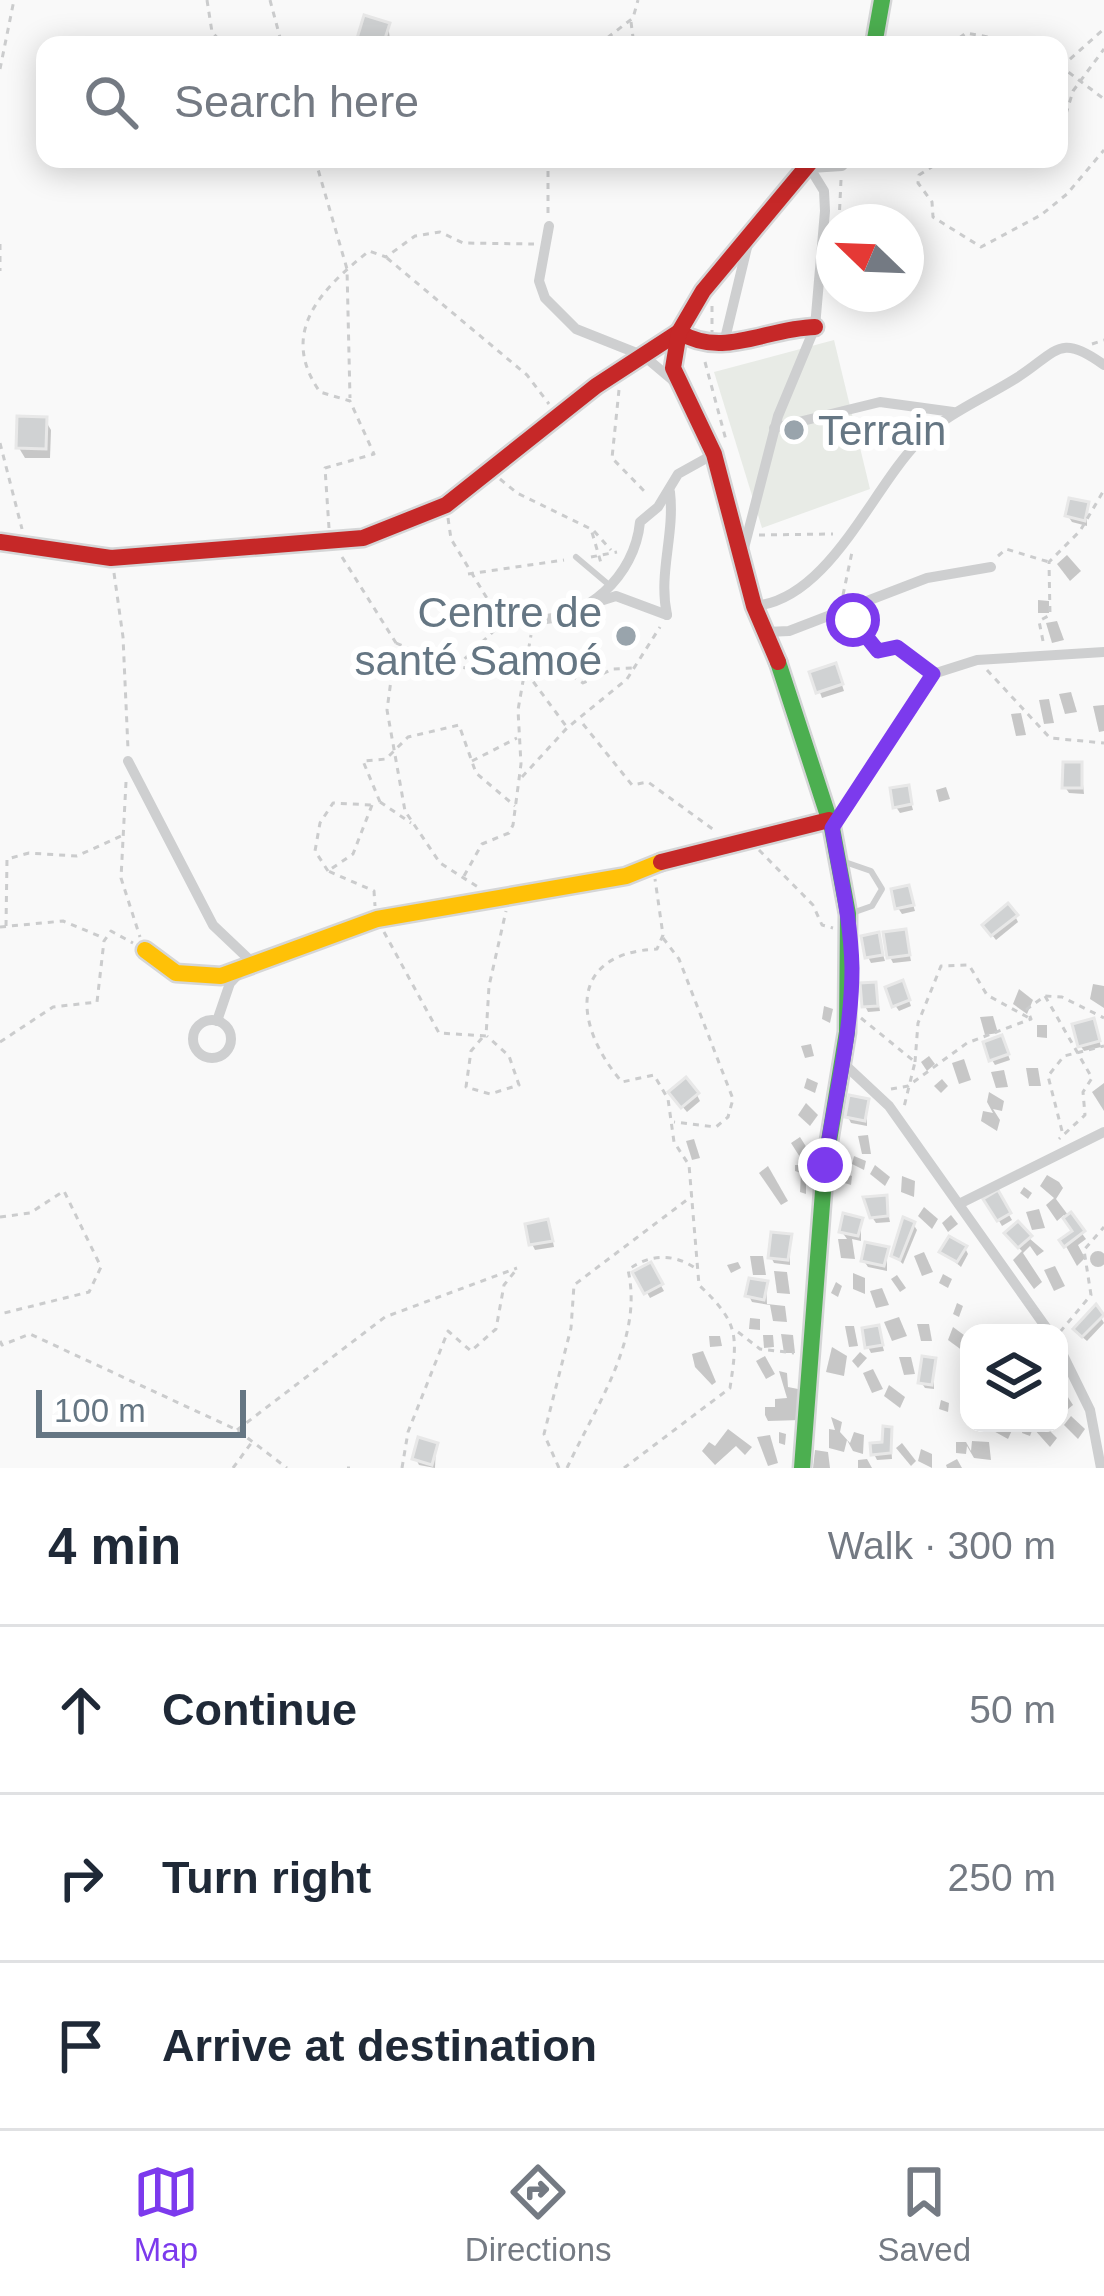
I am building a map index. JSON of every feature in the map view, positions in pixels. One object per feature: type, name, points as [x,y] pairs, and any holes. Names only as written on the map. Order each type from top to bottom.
[{"type":"street","points":[[876,36],[882,0]]},
{"type":"street","points":[[0,542],[111,558],[330,541],[394,528],[446,505],[679,332],[717,275],[808,168]]},
{"type":"street","points":[[747,544],[775,428],[815,328],[825,212],[824,191],[813,168]]},
{"type":"street","points":[[549,226],[539,281],[544,298],[576,329],[679,386]]},
{"type":"street","points":[[719,347],[749,236]]},
{"type":"street","points":[[679,332],[700,347],[719,347],[774,329],[815,328]]},
{"type":"street","points":[[679,332],[673,368],[679,386],[720,447],[747,544],[754,606],[795,704],[831,824],[848,914],[844,1064],[825,1165],[802,1468]]},
{"type":"street","points":[[754,606],[769,605],[797,587],[856,529],[916,444],[955,412],[1054,349],[1079,348],[1104,365]]},
{"type":"street","points":[[775,428],[880,402],[955,412]]},
{"type":"street","points":[[596,602],[606,580],[636,548],[640,522],[658,507],[678,474],[720,447]]},
{"type":"street","points":[[532,620],[567,617],[616,596],[667,615],[664,573],[674,529],[669,488]]},
{"type":"street","points":[[767,632],[789,631],[841,607],[927,578],[991,567]]},
{"type":"street","points":[[145,950],[160,964],[190,977],[247,967],[377,920],[566,888],[730,842],[831,824],[933,674],[977,660],[1104,652]]},
{"type":"street","points":[[128,760],[213,925],[247,967]]},
{"type":"street","points":[[217,1021],[230,982],[247,967]]},
{"type":"street","points":[[844,1064],[877,1091],[1044,1324]]},
{"type":"street","points":[[958,1204],[1104,1132]]},
{"type":"street","points":[[1068,1366],[1090,1410],[1101,1468]]},
{"type":"lane","points":[[576,557],[606,580]]},
{"type":"lane","points":[[840,861],[871,871],[881,889],[872,906],[848,914]]},
{"type":"path","points":[[0,70],[14,0]]},
{"type":"path","points":[[207,0],[216,36]]},
{"type":"path","points":[[269,0],[279,36]]},
{"type":"path","points":[[632,36],[630,21],[638,0]]},
{"type":"path","points":[[610,36],[630,21]]},
{"type":"path","points":[[1068,59],[1104,29]]},
{"type":"path","points":[[1068,102],[1104,49]]},
{"type":"path","points":[[1068,71],[1104,98]]},
{"type":"path","points":[[930,168],[919,175],[918,183],[932,202],[934,217],[981,247],[1041,215],[1067,194],[1104,150]]},
{"type":"path","points":[[318,168],[346,269],[350,401],[374,454],[325,468],[330,541],[396,643],[456,667],[542,686],[567,728]]},
{"type":"path","points":[[548,168],[549,226]]},
{"type":"path","points":[[841,204],[844,168]]},
{"type":"path","points":[[386,257],[415,236],[440,232],[463,243],[548,244]]},
{"type":"path","points":[[0,244],[0,271]]},
{"type":"path","points":[[350,401],[320,392],[304,360],[305,329],[316,299],[369,251],[386,257],[527,375],[560,418]]},
{"type":"path","points":[[717,275],[710,320],[719,347],[705,361],[720,447]]},
{"type":"path","points":[[636,361],[614,400],[612,458],[658,507]]},
{"type":"path","points":[[0,443],[27,548]]},
{"type":"path","points":[[491,472],[517,493],[591,529],[621,568]]},
{"type":"path","points":[[1046,653],[1039,621],[1051,615],[1049,562],[1080,531],[1104,490]]},
{"type":"path","points":[[446,505],[451,539],[505,628],[532,620],[516,807],[509,832],[482,844],[464,876]]},
{"type":"path","points":[[591,529],[606,580]]},
{"type":"path","points":[[747,544],[856,529],[841,607],[878,651],[897,647],[933,674]]},
{"type":"path","points":[[469,574],[636,548]]},
{"type":"path","points":[[991,567],[1006,549],[1049,562]]},
{"type":"path","points":[[519,780],[567,728],[581,722],[635,668],[667,615]]},
{"type":"path","points":[[456,667],[502,623]]},
{"type":"path","points":[[380,802],[333,803],[326,810],[315,851],[328,871],[374,892],[377,920],[439,1034],[484,1036],[508,1056],[519,1085],[490,1094],[466,1087],[471,1051],[484,1036],[489,986],[506,921],[499,896],[440,863],[405,811],[387,710],[396,643]]},
{"type":"path","points":[[529,647],[583,683],[613,669],[635,668]]},
{"type":"path","points":[[977,660],[1050,738],[1081,736],[1104,743]]},
{"type":"path","points":[[581,722],[632,785],[648,782],[730,842]]},
{"type":"path","points":[[413,824],[380,802],[363,761],[396,753],[408,737],[459,724],[476,773],[516,807]]},
{"type":"path","points":[[471,761],[519,737]]},
{"type":"path","points":[[328,871],[353,854],[372,805]]},
{"type":"path","points":[[106,939],[63,921],[3,927],[7,859],[28,854],[77,856],[123,836]]},
{"type":"path","points":[[751,839],[813,905],[821,925],[849,933]]},
{"type":"path","points":[[656,866],[654,898],[662,936],[679,959],[734,1099],[728,1117],[716,1127],[671,1121]]},
{"type":"path","points":[[0,1042],[53,1007],[97,1002],[111,932],[145,950]]},
{"type":"path","points":[[662,936],[657,949],[640,950],[594,978],[584,997],[584,1016],[599,1056],[622,1082],[654,1075],[668,1099],[674,1142],[689,1165],[699,1285],[722,1306],[735,1330],[760,1349],[808,1354]]},
{"type":"path","points":[[901,1126],[918,1023],[941,966],[969,965],[987,995],[1031,1019]]},
{"type":"path","points":[[1031,1019],[1027,1009],[1045,996],[1062,998],[1104,1018]]},
{"type":"path","points":[[1045,996],[1092,1078],[1083,1092],[1085,1115],[1061,1132]]},
{"type":"path","points":[[848,1007],[915,1062]]},
{"type":"path","points":[[877,1091],[909,1085],[967,1043],[1031,1019]]},
{"type":"path","points":[[1052,1157],[1061,1132],[1048,1076],[1064,1056],[1104,1046]]},
{"type":"path","points":[[0,1217],[30,1213],[64,1191],[100,1267],[89,1292],[0,1314]]},
{"type":"path","points":[[559,1468],[544,1434],[571,1328],[574,1285],[693,1195]]},
{"type":"path","points":[[1067,1324],[1091,1295],[1084,1250],[1104,1228]]},
{"type":"path","points":[[567,1468],[628,1336],[636,1304],[628,1270],[643,1259],[679,1258],[696,1269]]},
{"type":"path","points":[[237,1430],[385,1317],[517,1268],[504,1286],[496,1329],[471,1351],[448,1331],[408,1432],[402,1468]]},
{"type":"path","points":[[624,1468],[730,1388],[735,1330]]},
{"type":"path","points":[[0,1341],[2,1346],[30,1334],[237,1430],[287,1468]]},
{"type":"path","points":[[233,1468],[253,1441]]},
{"type":"shaded area","name":"Terrain","points":[[834,340],[870,489],[762,528],[714,372]]},
{"type":"building","points":[[364,15],[390,23],[386,36],[358,36]]},
{"type":"building","points":[[17,416],[47,417],[46,449],[16,448]]},
{"type":"building","points":[[1069,498],[1089,502],[1085,521],[1065,516]]},
{"type":"building","points":[[836,663],[843,684],[816,693],[809,672]]},
{"type":"building","points":[[1063,762],[1082,762],[1082,788],[1062,788]]},
{"type":"building","points":[[909,785],[912,804],[893,808],[890,788]]},
{"type":"building","points":[[909,885],[914,905],[895,909],[891,889]]},
{"type":"building","points":[[1008,903],[1018,915],[991,936],[982,925]]},
{"type":"building","points":[[906,929],[910,955],[887,958],[883,932]]},
{"type":"building","points":[[879,932],[883,955],[865,958],[861,936]]},
{"type":"building","points":[[903,980],[910,1000],[892,1007],[885,987]]},
{"type":"building","points":[[876,982],[878,1006],[862,1007],[860,983]]},
{"type":"building","points":[[1094,1018],[1100,1041],[1078,1047],[1072,1024]]},
{"type":"building","points":[[1002,1035],[1009,1054],[989,1061],[983,1042]]},
{"type":"building","points":[[686,1077],[699,1093],[681,1108],[668,1092]]},
{"type":"building","points":[[849,1095],[869,1099],[865,1121],[845,1117]]},
{"type":"building","points":[[998,1190],[1011,1213],[997,1221],[983,1199]]},
{"type":"building","points":[[887,1195],[888,1216],[870,1218],[863,1197]]},
{"type":"building","points":[[1071,1212],[1085,1231],[1064,1247],[1059,1240],[1072,1231],[1063,1218]]},
{"type":"building","points":[[843,1213],[863,1218],[858,1236],[839,1232]]},
{"type":"building","points":[[903,1217],[915,1222],[900,1260],[891,1256]]},
{"type":"building","points":[[548,1219],[553,1241],[529,1245],[525,1224]]},
{"type":"building","points":[[1018,1221],[1032,1236],[1018,1248],[1004,1233]]},
{"type":"building","points":[[771,1232],[792,1234],[788,1260],[768,1258]]},
{"type":"building","points":[[949,1236],[967,1246],[957,1262],[939,1252]]},
{"type":"building","points":[[865,1242],[889,1247],[884,1266],[861,1261]]},
{"type":"building","points":[[651,1262],[663,1284],[644,1294],[632,1272]]},
{"type":"building","points":[[749,1278],[768,1281],[764,1300],[745,1296]]},
{"type":"building","points":[[1096,1304],[1104,1315],[1082,1337],[1073,1329]]},
{"type":"building","points":[[879,1325],[883,1345],[865,1348],[862,1328]]},
{"type":"building","points":[[922,1356],[936,1358],[932,1385],[918,1383]]},
{"type":"building","points":[[883,1426],[892,1427],[891,1453],[871,1455],[870,1443],[882,1442]]},
{"type":"building","points":[[418,1437],[438,1443],[432,1465],[412,1459]]},
{"type":"traffic: fast","points":[[876,36],[882,0]]},
{"type":"traffic: fast","points":[[778,662],[832,828],[848,914],[847,1032],[825,1165],[802,1468]]},
{"type":"traffic: slow","points":[[145,950],[176,973],[221,976],[377,919],[626,876],[661,862]]},
{"type":"traffic: jam","points":[[778,662],[754,606],[714,454],[673,368],[679,332],[703,291],[806,168]]},
{"type":"traffic: jam","points":[[0,542],[111,558],[363,538],[446,505],[596,386],[679,332],[695,340],[728,343],[815,327]]},
{"type":"traffic: jam","points":[[661,862],[829,820]]},
{"type":"place","name":"Terrain","points":[[794,430]]},
{"type":"place","name":"Centre de santé Samoé","points":[[626,636]]},
{"type":"route","points":[[825,1165],[844,1064],[852,971],[848,914],[832,828],[933,674],[897,647],[878,651],[853,620]]}]
